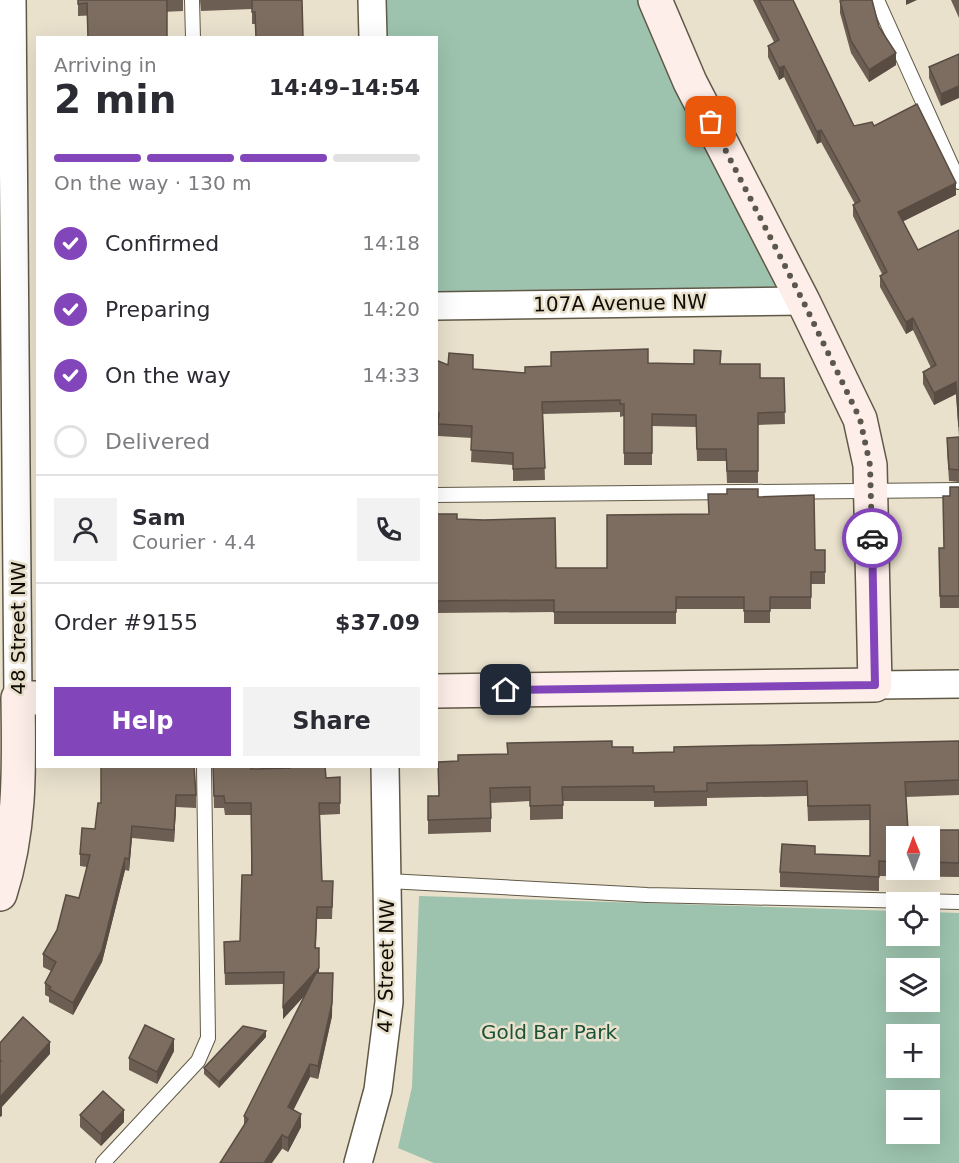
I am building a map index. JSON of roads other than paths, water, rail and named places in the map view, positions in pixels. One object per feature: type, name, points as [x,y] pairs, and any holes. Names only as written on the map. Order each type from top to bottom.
[{"type":"street","name":"48 Street NW","points":[[0,894],[8,868],[18,807],[28,698],[12,0]]},
{"type":"street","points":[[372,0],[373,36]]},
{"type":"street","points":[[655,0],[690,82],[803,301],[860,419],[870,465],[875,685]]},
{"type":"street","name":"107A Avenue NW","points":[[438,306],[803,301]]},
{"type":"street","points":[[438,691],[959,684]]},
{"type":"street","name":"47 Street NW","points":[[358,1163],[378,1090],[387,1028],[390,970],[385,768]]},
{"type":"lane","points":[[192,0],[193,36]]},
{"type":"lane","points":[[877,0],[959,182]]},
{"type":"lane","points":[[438,495],[959,490]]},
{"type":"lane","points":[[103,1163],[198,1061],[208,1038],[204,768]]},
{"type":"lane","points":[[387,881],[647,896],[959,902]]},
{"type":"park label","name":"Gold Bar Park","points":[[549,1032]]}]
